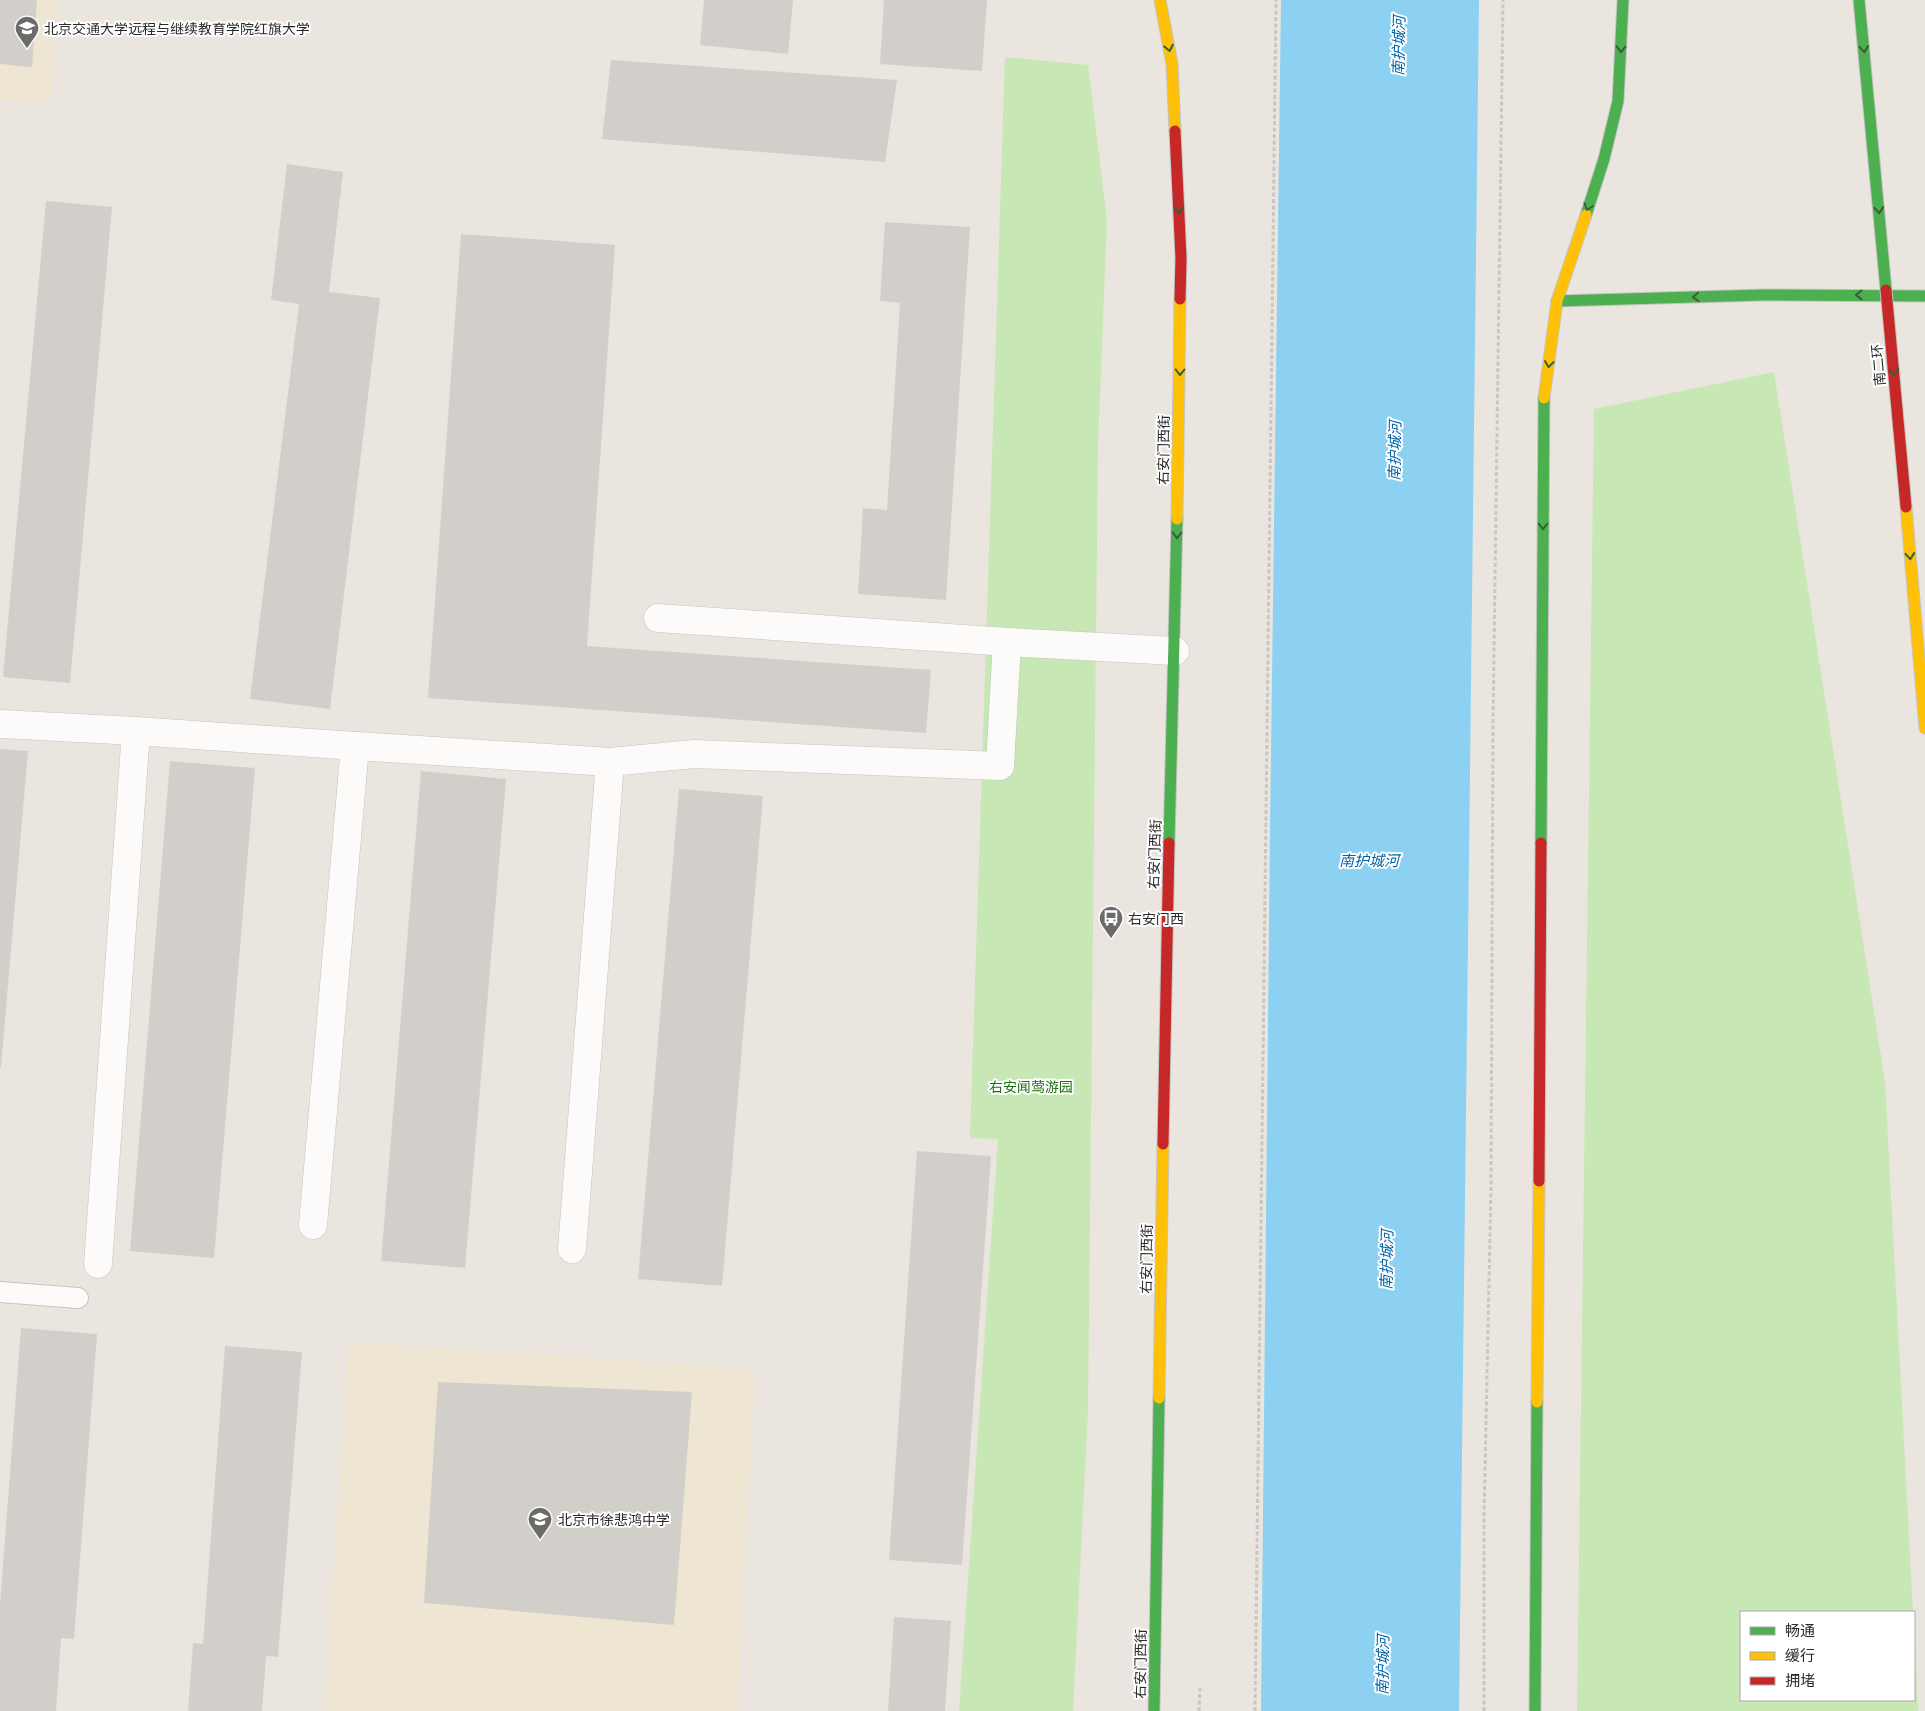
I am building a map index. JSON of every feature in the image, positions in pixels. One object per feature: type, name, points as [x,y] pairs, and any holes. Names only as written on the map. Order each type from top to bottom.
[{"type":"main road","name":"右安门西街","points":[[1154,1711],[1166,946],[1175,651],[1182,258],[1172,64],[1160,0]]},
{"type":"main road","points":[[1535,1711],[1544,398],[1556,301],[1604,159],[1618,101],[1623,4],[1632,0]]},
{"type":"main road","name":"南二环","points":[[1859,0],[1925,728]]},
{"type":"main road","points":[[1556,301],[1762,295],[1925,296]]},
{"type":"street","points":[[658,618],[1007,642],[1175,651]]},
{"type":"street","points":[[0,724],[610,762],[694,754],[1000,766],[1007,642]]},
{"type":"street","points":[[98,1264],[136,731]]},
{"type":"street","points":[[313,1225],[355,746]]},
{"type":"street","points":[[572,1249],[610,762]]},
{"type":"lane","points":[[0,1292],[78,1298]]},
{"type":"path","points":[[1256,1711],[1276,0]]},
{"type":"path","points":[[1484,1711],[1485,1509],[1491,1188],[1493,724],[1503,0]]},
{"type":"path","points":[[1199,1711],[1200,1688]]},
{"type":"shaded area","name":"北京交通大学远程与继续教育学院红旗大学","points":[[0,0],[58,0],[50,103],[0,99]]},
{"type":"shaded area","name":"北京市徐悲鸿中学","points":[[349,1342],[755,1369],[737,1711],[324,1711]]},
{"type":"green space","name":"右安闻莺游园","points":[[1005,57],[1088,65],[1107,220],[1098,445],[1088,1410],[1073,1711],[959,1711],[998,1139],[970,1138]]},
{"type":"green space","points":[[1774,372],[1885,1082],[1913,1611],[1740,1611],[1740,1701],[1915,1701],[1915,1646],[1918,1711],[1577,1711],[1594,409]]},
{"type":"water","name":"南护城河","points":[[1281,0],[1479,0],[1459,1711],[1261,1711]]},
{"type":"building","points":[[0,0],[37,0],[32,67],[0,64]]},
{"type":"building","points":[[704,0],[793,0],[788,54],[700,45]]},
{"type":"building","points":[[884,0],[987,0],[982,71],[880,64]]},
{"type":"building","points":[[611,60],[897,80],[885,162],[602,139]]},
{"type":"building","points":[[287,164],[343,172],[329,292],[380,298],[330,709],[250,699],[299,304],[271,300]]},
{"type":"building","points":[[46,201],[112,207],[70,683],[3,677]]},
{"type":"building","points":[[885,222],[970,227],[946,600],[858,594],[863,508],[887,510],[900,303],[880,301]]},
{"type":"building","points":[[461,234],[615,245],[587,646],[931,670],[926,733],[428,698]]},
{"type":"building","points":[[0,749],[28,751],[1,1067],[0,1067]]},
{"type":"building","points":[[170,761],[255,768],[214,1258],[130,1251]]},
{"type":"building","points":[[421,771],[506,779],[465,1268],[381,1261]]},
{"type":"building","points":[[679,789],[763,796],[722,1286],[638,1279]]},
{"type":"building","points":[[917,1151],[991,1156],[962,1565],[889,1560]]},
{"type":"building","points":[[21,1328],[97,1334],[74,1639],[61,1638],[56,1711],[0,1711],[0,1605]]},
{"type":"building","points":[[225,1346],[302,1352],[278,1657],[266,1656],[262,1711],[188,1711],[193,1643],[203,1644]]},
{"type":"building","points":[[438,1382],[692,1392],[674,1625],[424,1603]]},
{"type":"building","points":[[894,1617],[951,1621],[945,1711],[888,1711]]},
{"type":"traffic: fast","points":[[1586,215],[1604,159],[1618,101],[1623,0]]},
{"type":"traffic: fast","points":[[1859,0],[1886,290]]},
{"type":"traffic: fast","points":[[1557,301],[1762,295],[1925,296]]},
{"type":"traffic: fast","points":[[1541,843],[1544,398]]},
{"type":"traffic: fast","points":[[1169,843],[1177,519]]},
{"type":"traffic: fast","points":[[1154,1711],[1159,1398]]},
{"type":"traffic: fast","points":[[1535,1711],[1537,1402]]},
{"type":"traffic: slow","points":[[1160,0],[1172,64],[1175,131]]},
{"type":"traffic: slow","points":[[1544,398],[1557,301],[1586,215]]},
{"type":"traffic: slow","points":[[1177,519],[1180,299]]},
{"type":"traffic: slow","points":[[1906,507],[1925,728]]},
{"type":"traffic: slow","points":[[1159,1398],[1163,1144]]},
{"type":"traffic: slow","points":[[1537,1402],[1539,1181]]},
{"type":"traffic: jam","points":[[1175,131],[1181,258],[1180,299]]},
{"type":"traffic: jam","points":[[1886,290],[1906,507]]},
{"type":"traffic: jam","points":[[1163,1144],[1169,843]]},
{"type":"traffic: jam","points":[[1539,1181],[1541,843]]},
{"type":"place","name":"北京交通大学远程与继续教育学院红旗大学","points":[[27,49]]},
{"type":"place","name":"右安门西","points":[[1111,939]]},
{"type":"place","name":"北京市徐悲鸿中学","points":[[540,1540]]}]
